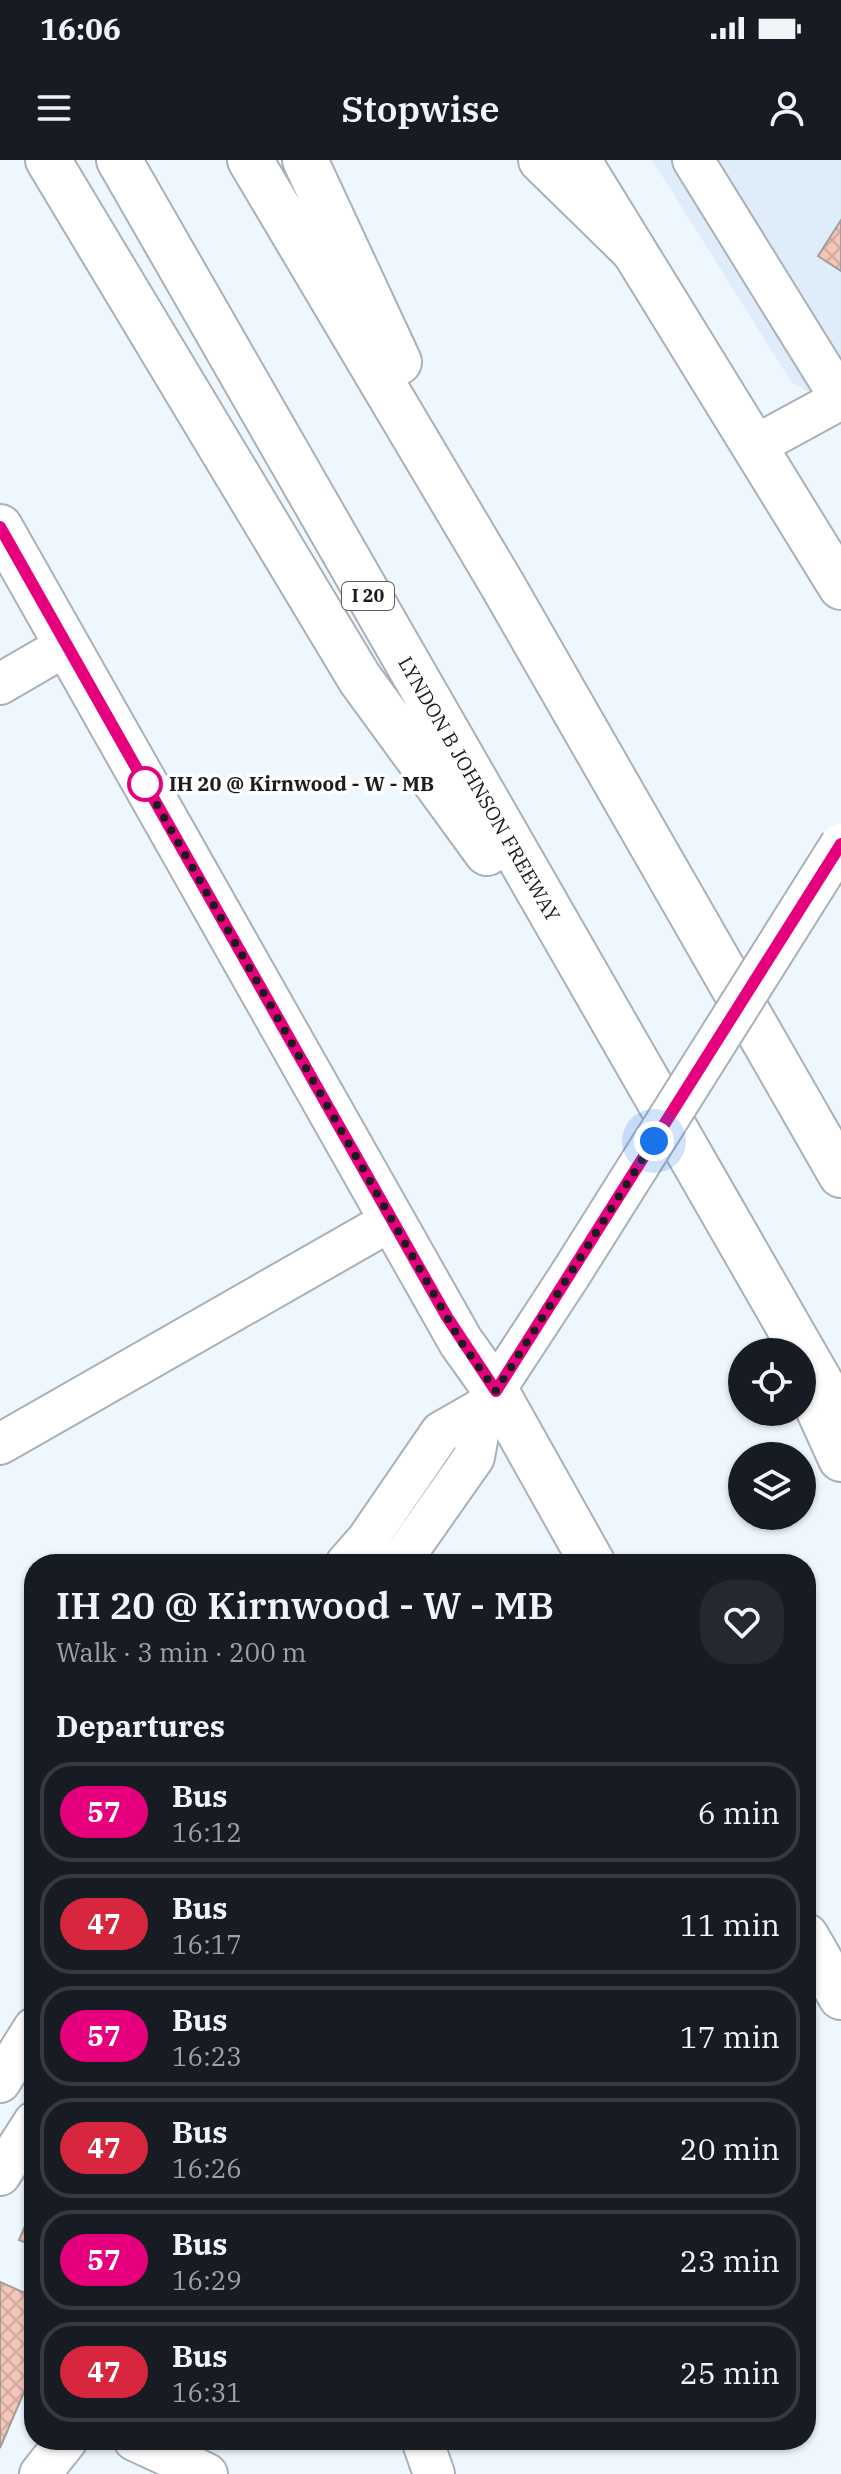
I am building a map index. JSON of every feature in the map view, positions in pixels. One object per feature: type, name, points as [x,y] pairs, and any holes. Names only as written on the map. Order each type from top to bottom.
[{"type":"main road","points":[[48,160],[360,679],[618,1032]]},
{"type":"main road","name":"LYNDON B JOHNSON FREEWAY","points":[[119,160],[841,1418]]},
{"type":"main road","points":[[250,160],[503,586],[837,1166]]},
{"type":"main road","points":[[305,160],[503,586]]},
{"type":"main road","points":[[541,160],[633,250]]},
{"type":"main road","points":[[578,160],[841,587]]},
{"type":"main road","points":[[0,527],[461,1342],[489,1400],[587,1554]]},
{"type":"main road","points":[[756,1270],[787,1338]]},
{"type":"main road","points":[[816,1403],[841,1459]]},
{"type":"main road","points":[[816,1953],[841,1997]]},
{"type":"street","points":[[693,160],[841,399],[753,447]]},
{"type":"street","points":[[0,684],[67,645]]},
{"type":"street","points":[[406,1554],[474,1457],[489,1400],[841,844]]},
{"type":"street","points":[[0,1444],[392,1220]]},
{"type":"street","points":[[355,1554],[441,1432],[489,1400]]},
{"type":"street","points":[[12,2068],[24,2046]]},
{"type":"street","points":[[0,2175],[24,2138]]},
{"type":"street","points":[[40,2474],[59,2450]]},
{"type":"street","points":[[155,2450],[207,2474]]},
{"type":"street","points":[[426,2450],[434,2474]]},
{"type":"shaded area","points":[[652,160],[841,160],[841,409],[792,383]]},
{"type":"building","points":[[841,220],[841,271],[818,256]]},
{"type":"building","points":[[0,2282],[24,2293],[24,2392],[0,2448]]},
{"type":"bus line","name":"57","points":[[0,527],[461,1342],[496,1391],[841,844]]},
{"type":"place","name":"IH 20 @ Kirnwood - W - MB","points":[[145,784]]},
{"type":"route","points":[[145,784],[461,1342],[496,1391],[654,1141]]}]
